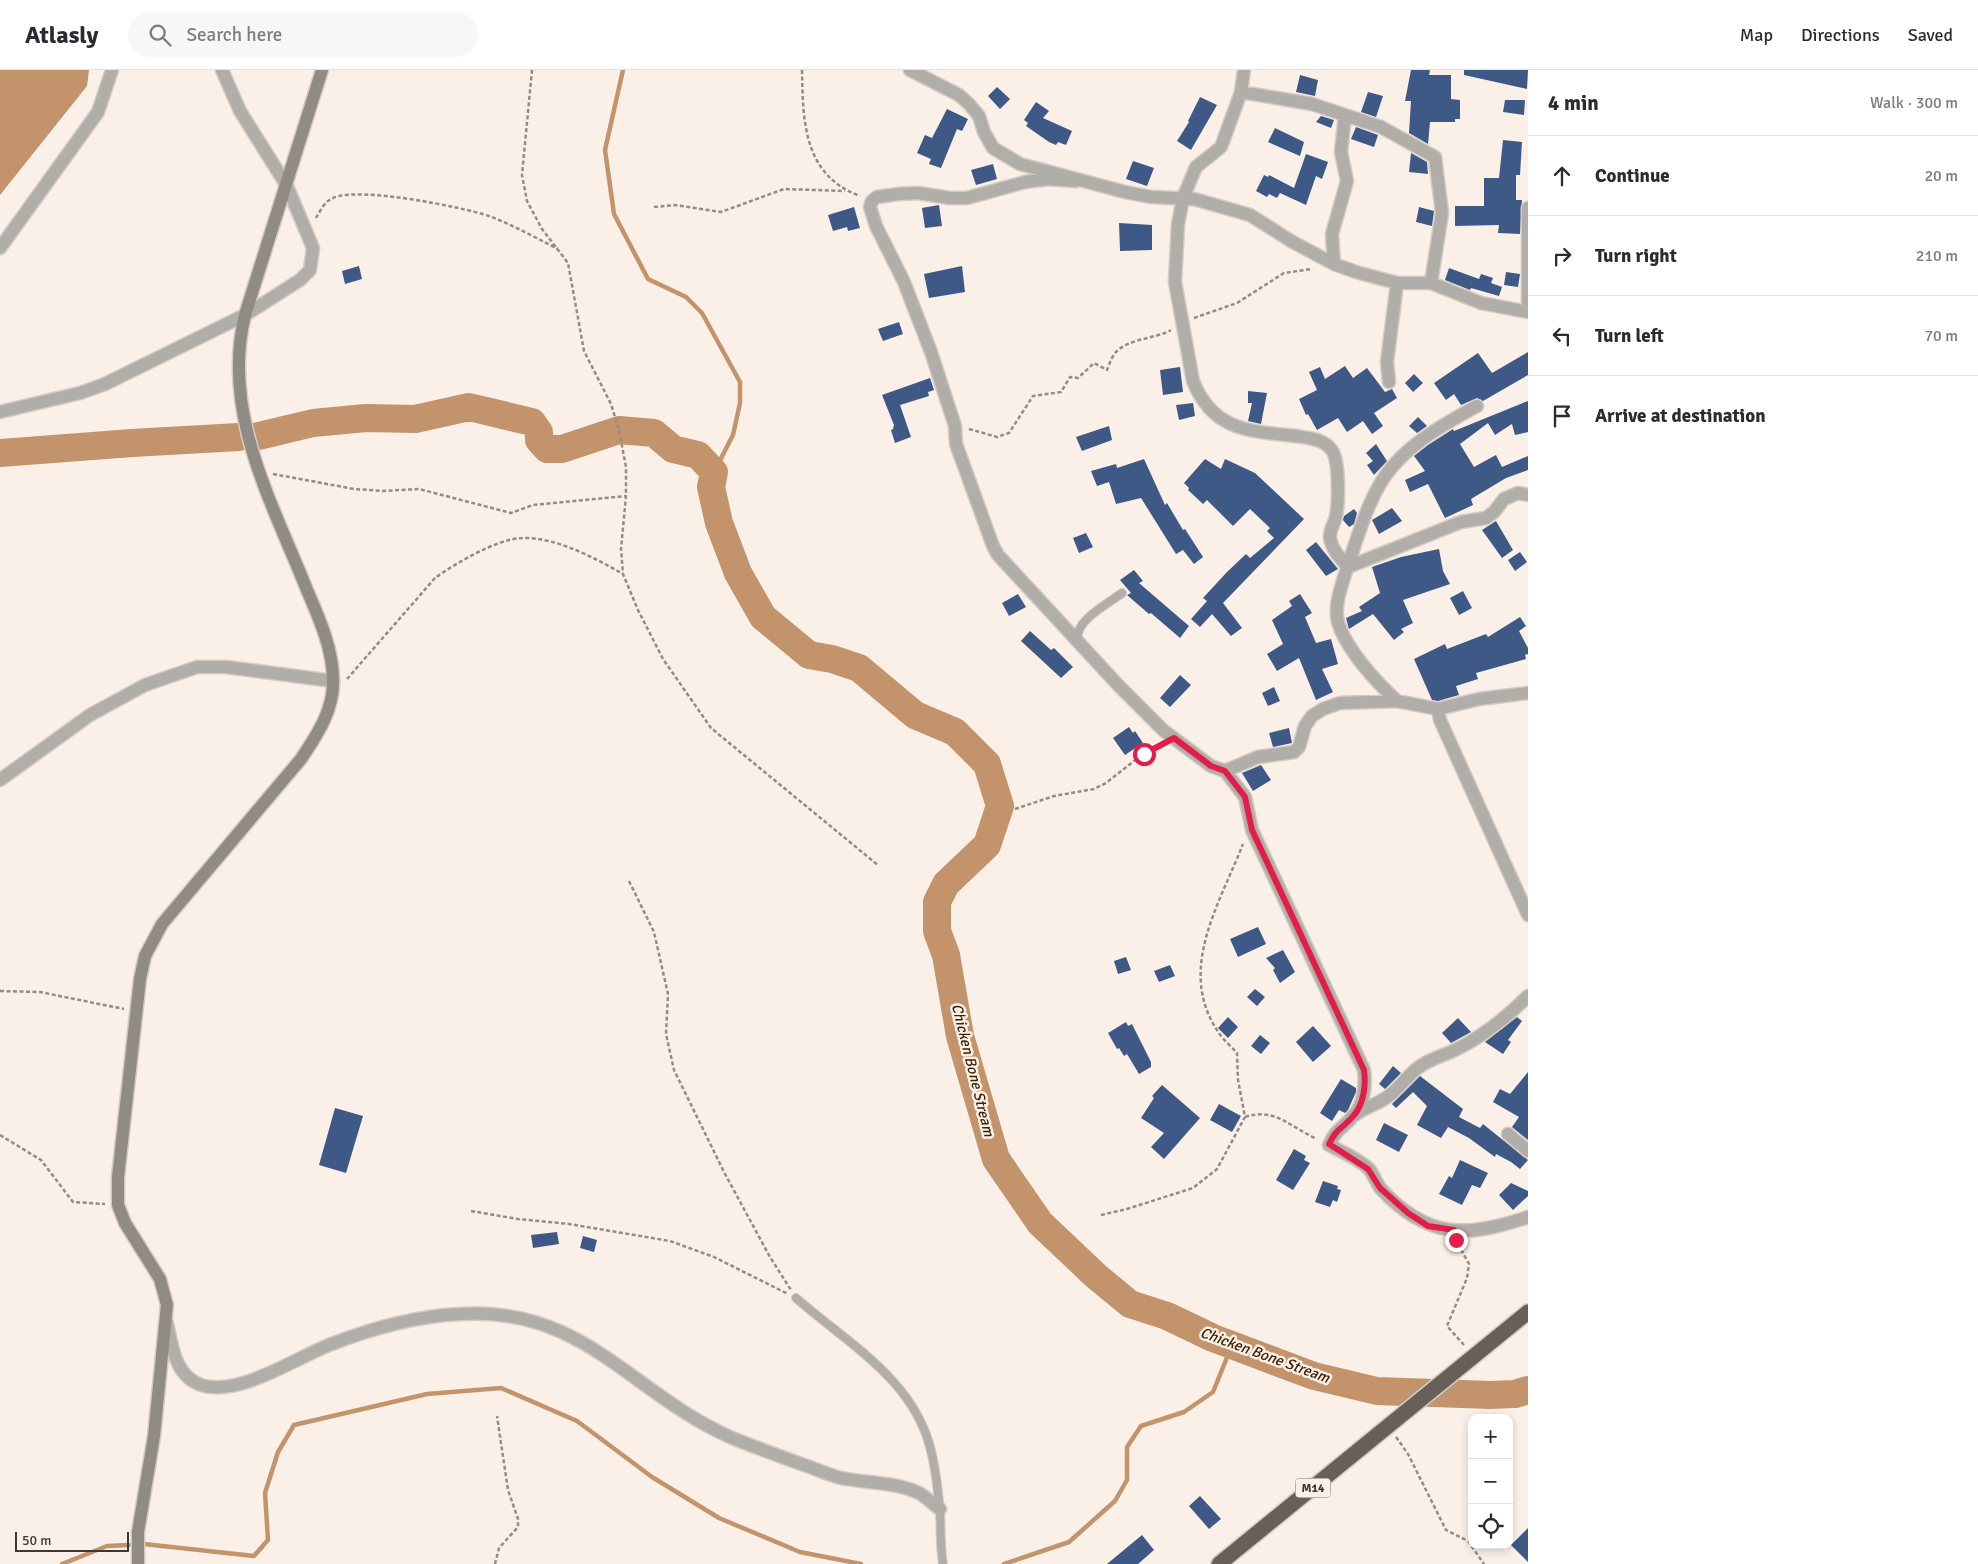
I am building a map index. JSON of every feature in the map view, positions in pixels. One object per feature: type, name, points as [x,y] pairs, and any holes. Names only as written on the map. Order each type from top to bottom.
[{"type":"highway","name":"M14","points":[[1219,1564],[1528,1312]]},
{"type":"street","points":[[0,248],[98,112],[112,70]]},
{"type":"street","points":[[0,412],[73,395],[105,384],[245,315],[300,280],[310,270],[313,257],[310,238],[287,186],[240,111],[222,70]]},
{"type":"street","points":[[138,1564],[138,1532],[154,1436],[166,1323],[164,1291],[160,1279],[125,1223],[118,1205],[118,1177],[145,956],[162,924],[301,759],[319,732],[330,708],[334,682],[332,662],[318,616],[254,459],[240,407],[237,351],[245,315],[322,70]]},
{"type":"street","points":[[910,70],[959,95],[979,116],[994,148],[1004,156],[1020,164],[1076,180],[1151,197],[1183,198],[1250,215],[1291,241],[1334,264],[1398,283],[1431,283],[1481,303],[1528,312]]},
{"type":"street","points":[[1244,70],[1241,92],[1221,147],[1196,167],[1183,198],[1178,224],[1175,282],[1193,382],[1199,396],[1209,411],[1224,421],[1244,428],[1309,438],[1324,443],[1333,450],[1337,459],[1337,510],[1330,537],[1336,554],[1348,567]]},
{"type":"street","points":[[1241,92],[1312,104],[1381,127],[1435,157],[1442,213],[1431,283]]},
{"type":"street","points":[[1334,264],[1332,234],[1346,180],[1341,152],[1344,115]]},
{"type":"street","points":[[1076,180],[1048,179],[1025,182],[967,198],[950,198],[918,192],[877,197],[872,201],[870,207],[876,226],[904,282],[931,352],[955,432],[956,444],[992,546],[1024,585],[1131,698],[1174,738],[1211,766],[1225,771],[1245,797],[1252,830],[1364,1070],[1364,1093],[1355,1115]]},
{"type":"street","points":[[1528,208],[1528,303]]},
{"type":"street","points":[[1389,382],[1387,362],[1398,283]]},
{"type":"street","points":[[1397,701],[1370,672],[1344,637],[1338,620],[1339,596],[1363,522],[1380,484],[1392,467],[1428,435],[1477,406]]},
{"type":"street","points":[[1348,567],[1461,522],[1486,518],[1494,512],[1504,499],[1518,492],[1528,496]]},
{"type":"street","points":[[0,780],[90,715],[146,685],[197,667],[226,667],[334,682]]},
{"type":"street","points":[[1225,771],[1258,757],[1294,752],[1299,747],[1305,726],[1312,716],[1323,709],[1340,703],[1397,701],[1438,709],[1479,699],[1528,693]]},
{"type":"street","points":[[1438,709],[1440,720],[1528,915]]},
{"type":"street","points":[[1528,996],[1494,1026],[1457,1049],[1419,1066],[1390,1095],[1379,1102],[1366,1106],[1335,1132],[1329,1144],[1368,1169],[1380,1188],[1408,1213],[1428,1226],[1464,1232],[1498,1227],[1528,1217]]},
{"type":"street","points":[[1508,1134],[1528,1151]]},
{"type":"street","points":[[166,1323],[174,1356],[188,1378],[200,1385],[228,1388],[328,1346],[385,1327],[444,1315],[488,1312],[525,1318],[547,1324],[596,1350],[701,1422],[730,1437],[840,1478],[896,1486],[919,1493],[940,1509]]},
{"type":"lane","points":[[1079,643],[1077,636],[1082,624],[1122,593]]},
{"type":"lane","points":[[796,1298],[895,1381],[911,1402],[924,1425],[931,1451],[940,1509],[943,1564]]},
{"type":"path","points":[[532,70],[522,175],[527,201],[542,229],[560,250],[568,263],[584,351],[611,404],[619,430],[626,468],[626,496],[621,549],[623,574],[663,659],[711,728],[879,866]]},
{"type":"path","points":[[802,70],[802,115],[808,143],[829,176],[845,191]]},
{"type":"path","points":[[654,207],[675,205],[720,212],[784,189],[845,191],[872,201]]},
{"type":"path","points":[[310,238],[313,223],[322,208],[333,198],[353,195],[388,197],[434,204],[488,216],[560,250]]},
{"type":"path","points":[[955,432],[970,429],[997,437],[1009,433],[1033,396],[1061,392],[1070,377],[1078,378],[1094,363],[1107,370],[1115,352],[1138,340],[1162,335],[1237,303],[1284,273],[1301,269],[1327,269],[1334,264]]},
{"type":"path","points":[[260,472],[354,489],[383,491],[419,490],[511,513],[533,505],[626,496]]},
{"type":"path","points":[[331,697],[435,578],[452,565],[506,541],[522,538],[554,543],[590,556],[623,574]]},
{"type":"path","points":[[1015,809],[1054,796],[1094,789],[1106,783],[1144,754],[1174,738]]},
{"type":"path","points":[[1101,1215],[1127,1209],[1192,1188],[1204,1182],[1217,1169],[1245,1117],[1238,1080],[1237,1053],[1215,1028],[1200,984],[1205,940],[1225,885],[1252,830]]},
{"type":"path","points":[[629,881],[654,932],[668,994],[666,1034],[674,1070],[725,1174],[770,1257],[796,1298]]},
{"type":"path","points":[[0,991],[40,992],[137,1011]]},
{"type":"path","points":[[1245,1117],[1258,1113],[1279,1118],[1306,1134],[1329,1144]]},
{"type":"path","points":[[0,1135],[41,1160],[72,1202],[118,1205]]},
{"type":"path","points":[[471,1211],[518,1219],[569,1224],[670,1241],[714,1257],[796,1298]]},
{"type":"path","points":[[1454,1230],[1456,1240],[1469,1264],[1468,1278],[1447,1326],[1474,1357]]},
{"type":"path","points":[[495,1564],[499,1548],[518,1527],[518,1519],[508,1490],[497,1416]]},
{"type":"path","points":[[1388,1426],[1408,1454],[1446,1530],[1468,1541],[1484,1564]]},
{"type":"shaded area","points":[[0,70],[89,70],[87,86],[0,195]]},
{"type":"building","points":[[1411,70],[1430,70],[1429,75],[1451,75],[1451,99],[1460,100],[1460,119],[1455,119],[1455,122],[1430,122],[1428,144],[1409,133],[1411,101],[1405,101]]},
{"type":"building","points":[[1464,70],[1528,70],[1527,89],[1464,75]]},
{"type":"building","points":[[1300,75],[1318,80],[1315,96],[1296,92]]},
{"type":"building","points":[[997,87],[1010,99],[1000,109],[988,96]]},
{"type":"building","points":[[1368,92],[1383,96],[1376,117],[1361,112]]},
{"type":"building","points":[[1200,97],[1217,105],[1191,150],[1177,141],[1189,122]]},
{"type":"building","points":[[1505,100],[1525,100],[1524,115],[1503,112]]},
{"type":"building","points":[[1036,102],[1049,111],[1043,118],[1072,131],[1066,145],[1058,142],[1056,145],[1049,142],[1026,126],[1028,123],[1024,120]]},
{"type":"building","points":[[947,109],[968,119],[962,131],[957,129],[941,168],[929,164],[931,159],[917,153],[925,135],[932,138]]},
{"type":"building","points":[[1321,116],[1334,120],[1331,128],[1316,122]]},
{"type":"building","points":[[1356,127],[1378,135],[1374,147],[1351,139]]},
{"type":"building","points":[[1275,128],[1304,142],[1300,156],[1268,142]]},
{"type":"building","points":[[1503,140],[1522,142],[1520,175],[1516,175],[1516,200],[1522,200],[1520,234],[1498,233],[1499,225],[1455,226],[1455,206],[1484,206],[1484,178],[1499,178]]},
{"type":"building","points":[[1411,153],[1427,162],[1428,174],[1409,172]]},
{"type":"building","points":[[1306,154],[1328,162],[1322,179],[1316,176],[1306,205],[1280,193],[1277,198],[1269,194],[1267,197],[1256,191],[1264,175],[1268,177],[1269,175],[1294,188]]},
{"type":"building","points":[[1133,161],[1154,168],[1147,186],[1126,179]]},
{"type":"building","points":[[993,164],[997,179],[976,185],[971,170]]},
{"type":"building","points":[[939,205],[942,226],[925,228],[922,208]]},
{"type":"building","points":[[854,207],[860,228],[848,231],[847,227],[833,231],[828,215]]},
{"type":"building","points":[[1419,207],[1434,211],[1432,226],[1416,222]]},
{"type":"building","points":[[1119,223],[1152,225],[1152,250],[1120,251]]},
{"type":"building","points":[[359,266],[362,279],[345,284],[342,271]]},
{"type":"building","points":[[962,266],[965,292],[929,298],[924,274]]},
{"type":"building","points":[[1449,268],[1479,279],[1481,274],[1493,278],[1491,283],[1502,287],[1499,296],[1471,288],[1470,290],[1445,280]]},
{"type":"building","points":[[1506,272],[1520,274],[1518,287],[1504,285]]},
{"type":"building","points":[[899,322],[903,334],[883,341],[878,329]]},
{"type":"building","points":[[1528,352],[1528,375],[1483,401],[1477,398],[1461,405],[1454,394],[1446,400],[1434,383],[1478,353],[1492,373]]},
{"type":"building","points":[[1345,366],[1353,378],[1367,368],[1385,392],[1392,389],[1397,398],[1374,413],[1383,426],[1372,434],[1363,421],[1347,432],[1338,418],[1317,430],[1308,414],[1306,415],[1299,399],[1317,390],[1309,372],[1320,367],[1325,379]]},
{"type":"building","points":[[1180,367],[1183,392],[1163,395],[1160,370]]},
{"type":"building","points":[[1414,374],[1423,383],[1413,392],[1405,383]]},
{"type":"building","points":[[930,378],[934,390],[928,392],[929,396],[900,405],[911,437],[895,443],[891,430],[894,425],[882,395]]},
{"type":"building","points":[[1248,391],[1267,393],[1261,424],[1248,421],[1252,403],[1248,403]]},
{"type":"building","points":[[1528,401],[1528,432],[1515,435],[1512,424],[1495,435],[1488,423],[1460,444],[1474,467],[1496,455],[1502,467],[1528,456],[1528,470],[1506,478],[1471,499],[1473,505],[1445,518],[1428,484],[1410,492],[1405,480],[1425,471],[1414,456],[1428,445],[1453,429],[1454,431]]},
{"type":"building","points":[[1193,403],[1195,416],[1179,420],[1176,405]]},
{"type":"building","points":[[1418,417],[1427,426],[1417,433],[1409,426]]},
{"type":"building","points":[[1109,426],[1112,440],[1082,451],[1076,437]]},
{"type":"building","points":[[1376,444],[1387,461],[1374,475],[1367,465],[1373,461],[1366,453]]},
{"type":"building","points":[[1144,459],[1165,505],[1167,503],[1183,530],[1185,529],[1203,557],[1194,564],[1183,550],[1176,554],[1141,498],[1116,504],[1109,482],[1097,486],[1091,471],[1116,464],[1117,468]]},
{"type":"building","points":[[1205,459],[1221,469],[1225,459],[1255,473],[1304,519],[1223,603],[1242,628],[1231,636],[1212,614],[1200,627],[1191,619],[1207,601],[1203,598],[1227,572],[1246,554],[1250,558],[1274,538],[1267,531],[1270,528],[1250,509],[1233,526],[1207,500],[1203,504],[1188,490],[1189,488],[1184,483]]},
{"type":"building","points":[[1392,508],[1402,521],[1379,534],[1372,520]]},
{"type":"building","points":[[1354,509],[1357,513],[1354,524],[1349,527],[1343,520],[1344,516]]},
{"type":"building","points":[[1496,521],[1513,550],[1502,558],[1482,530]]},
{"type":"building","points":[[1086,533],[1093,547],[1079,553],[1073,538]]},
{"type":"building","points":[[1316,542],[1338,569],[1326,576],[1306,550]]},
{"type":"building","points":[[1439,549],[1443,571],[1450,584],[1403,600],[1413,623],[1401,629],[1404,632],[1394,640],[1373,614],[1349,629],[1346,618],[1362,611],[1359,607],[1380,593],[1372,567],[1401,557]]},
{"type":"building","points":[[1520,552],[1527,562],[1515,571],[1508,560]]},
{"type":"building","points":[[1134,570],[1143,581],[1139,583],[1189,626],[1180,638],[1127,595],[1131,593],[1120,580]]},
{"type":"building","points":[[1463,591],[1472,608],[1459,615],[1450,598]]},
{"type":"building","points":[[1018,594],[1026,607],[1009,616],[1002,603]]},
{"type":"building","points":[[1300,594],[1312,613],[1305,617],[1316,643],[1331,639],[1338,664],[1322,669],[1333,692],[1316,700],[1299,658],[1277,671],[1267,654],[1283,644],[1272,620],[1292,606],[1289,601]]},
{"type":"building","points":[[1520,617],[1526,626],[1519,631],[1528,648],[1528,654],[1525,655],[1526,659],[1476,673],[1478,679],[1456,686],[1459,695],[1438,701],[1432,700],[1414,659],[1445,644],[1447,649],[1486,634],[1488,637]]},
{"type":"building","points":[[1030,631],[1051,650],[1054,648],[1073,667],[1061,678],[1021,641]]},
{"type":"building","points":[[1180,675],[1191,685],[1170,707],[1160,698]]},
{"type":"building","points":[[1274,687],[1280,701],[1268,706],[1262,693]]},
{"type":"building","points":[[1129,727],[1133,733],[1135,731],[1143,743],[1125,755],[1113,738]]},
{"type":"building","points":[[1289,728],[1292,743],[1273,747],[1269,733]]},
{"type":"building","points":[[1261,765],[1271,780],[1253,791],[1242,773]]},
{"type":"building","points":[[1258,927],[1266,944],[1238,957],[1230,939]]},
{"type":"building","points":[[1283,950],[1295,972],[1280,983],[1273,970],[1275,968],[1266,958]]},
{"type":"building","points":[[1126,957],[1131,970],[1118,974],[1114,961]]},
{"type":"building","points":[[1170,965],[1175,976],[1159,982],[1154,971]]},
{"type":"building","points":[[1255,989],[1265,997],[1257,1006],[1247,997]]},
{"type":"building","points":[[1228,1017],[1238,1027],[1228,1038],[1218,1028]]},
{"type":"building","points":[[1517,1017],[1522,1021],[1508,1040],[1511,1042],[1503,1054],[1485,1042]]},
{"type":"building","points":[[1458,1018],[1471,1032],[1451,1043],[1442,1033]]},
{"type":"building","points":[[1126,1022],[1128,1026],[1132,1024],[1151,1062],[1151,1067],[1139,1074],[1127,1054],[1124,1056],[1119,1048],[1117,1049],[1108,1033]]},
{"type":"building","points":[[1313,1026],[1331,1046],[1313,1062],[1296,1042]]},
{"type":"building","points":[[1260,1035],[1270,1043],[1261,1054],[1251,1046]]},
{"type":"building","points":[[1393,1066],[1401,1073],[1385,1089],[1379,1084]]},
{"type":"building","points":[[1528,1072],[1528,1140],[1512,1127],[1519,1117],[1493,1102],[1500,1089],[1510,1094]]},
{"type":"building","points":[[1420,1076],[1463,1109],[1459,1117],[1480,1128],[1483,1124],[1528,1160],[1520,1169],[1496,1154],[1495,1157],[1469,1138],[1448,1127],[1441,1138],[1417,1125],[1427,1106],[1413,1092],[1396,1108],[1392,1104]]},
{"type":"building","points":[[1341,1079],[1356,1088],[1356,1092],[1348,1110],[1345,1113],[1339,1110],[1332,1121],[1320,1113]]},
{"type":"building","points":[[1162,1085],[1200,1118],[1164,1159],[1151,1147],[1164,1133],[1141,1118],[1154,1098],[1152,1096]]},
{"type":"building","points":[[1219,1104],[1241,1116],[1232,1132],[1210,1120]]},
{"type":"building","points":[[335,1108],[363,1116],[346,1173],[319,1165]]},
{"type":"building","points":[[1384,1123],[1408,1135],[1399,1152],[1376,1140]]},
{"type":"building","points":[[1294,1149],[1306,1156],[1304,1160],[1310,1163],[1293,1190],[1276,1180]]},
{"type":"building","points":[[1460,1160],[1488,1173],[1480,1188],[1472,1185],[1462,1205],[1439,1194],[1449,1176],[1452,1178]]},
{"type":"building","points":[[1323,1181],[1338,1186],[1337,1189],[1341,1190],[1337,1202],[1333,1200],[1330,1207],[1315,1202]]},
{"type":"building","points":[[1511,1183],[1528,1191],[1528,1196],[1513,1210],[1499,1195]]},
{"type":"building","points":[[557,1232],[559,1244],[533,1248],[531,1235]]},
{"type":"building","points":[[583,1236],[597,1240],[594,1252],[580,1248]]},
{"type":"building","points":[[1200,1496],[1221,1519],[1209,1529],[1189,1506]]},
{"type":"building","points":[[1528,1528],[1528,1562],[1513,1547],[1513,1543]]},
{"type":"building","points":[[1142,1535],[1154,1550],[1138,1564],[1107,1564]]},
{"type":"waterway","points":[[623,70],[605,150],[614,214],[648,279],[686,297],[702,313],[740,382],[740,403],[733,435],[714,472]]},
{"type":"waterway","name":"Chicken Bone Stream","points":[[255,437],[313,423],[366,418],[415,419],[469,407],[532,422],[539,432],[539,440],[547,449],[562,449],[619,430],[654,433],[673,449],[698,455],[714,472],[711,487],[719,523],[738,573],[763,617],[809,655],[832,659],[859,668],[915,715],[955,732],[987,764],[1000,806],[987,845],[946,884],[937,902],[937,931],[946,955],[960,1036],[996,1159],[1040,1223],[1096,1276],[1130,1304],[1167,1316],[1213,1338],[1314,1376],[1377,1391],[1490,1395],[1515,1394],[1528,1390]]},
{"type":"waterway","points":[[0,453],[239,437]]},
{"type":"waterway","points":[[1004,1564],[1069,1542],[1115,1501],[1127,1480],[1127,1447],[1141,1426],[1184,1412],[1213,1392],[1232,1345]]},
{"type":"waterway","points":[[144,1544],[254,1556],[268,1540],[265,1493],[278,1452],[294,1425],[427,1394],[501,1388],[577,1421],[652,1477],[719,1518],[800,1552],[861,1564]]},
{"type":"waterway","points":[[62,1564],[107,1546],[129,1545]]},
{"type":"route","points":[[1144,754],[1174,738],[1211,766],[1225,771],[1245,797],[1252,830],[1364,1070],[1364,1093],[1355,1115],[1335,1132],[1329,1144],[1368,1169],[1380,1188],[1408,1213],[1428,1226],[1454,1230],[1456,1240]]}]
